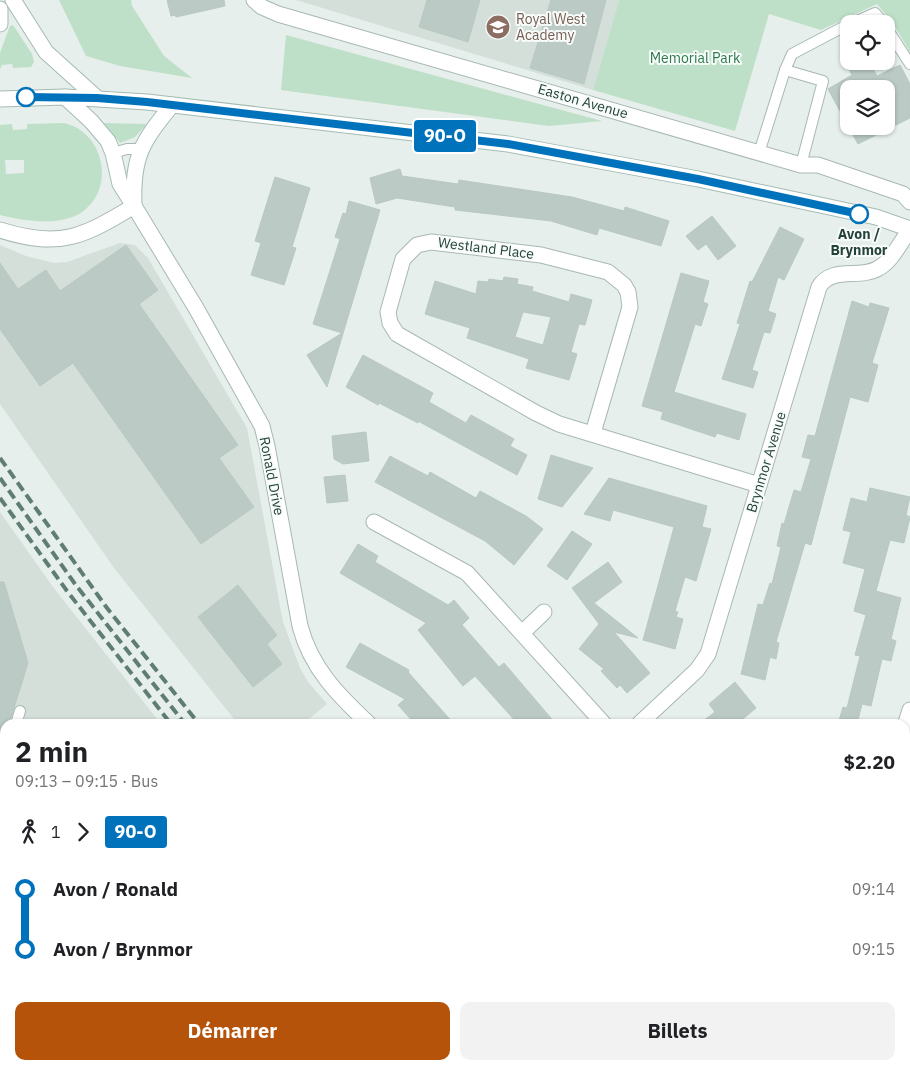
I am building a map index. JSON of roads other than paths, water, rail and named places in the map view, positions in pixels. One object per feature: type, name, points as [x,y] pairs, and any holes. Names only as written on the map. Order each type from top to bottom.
[{"type":"street","points":[[13,0],[46,52],[97,98]]},
{"type":"street","name":"Easton Avenue","points":[[254,0],[262,8],[278,14],[801,165],[818,165],[897,191],[903,194],[910,202]]},
{"type":"street","points":[[0,9],[0,24]]},
{"type":"street","name":"Ronald Drive","points":[[65,97],[103,134],[113,154],[120,184],[196,308],[262,426],[300,626],[310,655],[324,678],[364,719]]},
{"type":"street","points":[[0,99],[97,98],[172,105],[543,149],[698,179],[876,217],[910,229]]},
{"type":"street","points":[[0,230],[30,238],[68,238],[88,232],[134,206],[134,178],[141,149],[149,133],[172,105]]},
{"type":"street","name":"Brynmor Avenue","points":[[644,719],[697,670],[708,654],[819,287],[826,279],[833,276],[863,274],[877,269],[888,261],[910,229]]},
{"type":"street","name":"Westland Place","points":[[592,433],[630,307],[628,292],[620,280],[608,272],[541,255],[431,242],[420,244],[410,250],[403,259],[388,312],[390,323],[395,331],[536,413],[559,424],[759,485]]},
{"type":"street","points":[[374,522],[467,573],[600,719]]},
{"type":"street","points":[[522,632],[544,612]]},
{"type":"lane","points":[[759,153],[785,70],[792,54],[840,29]]},
{"type":"lane","points":[[895,41],[910,64]]},
{"type":"lane","points":[[785,70],[823,81],[801,165]]},
{"type":"lane","points":[[113,154],[127,149],[141,149]]},
{"type":"lane","points":[[18,719],[20,711]]},
{"type":"railway","points":[[0,458],[107,608],[195,719]]},
{"type":"railway","points":[[0,478],[75,584],[181,719]]},
{"type":"railway","points":[[0,498],[67,591],[167,719]]},
{"type":"place","name":"Royal West Academy","points":[[498,27]]},
{"type":"place","name":"Avon / Brynmor","points":[[859,214]]},
{"type":"park label","name":"Memorial Park","points":[[695,58]]}]
